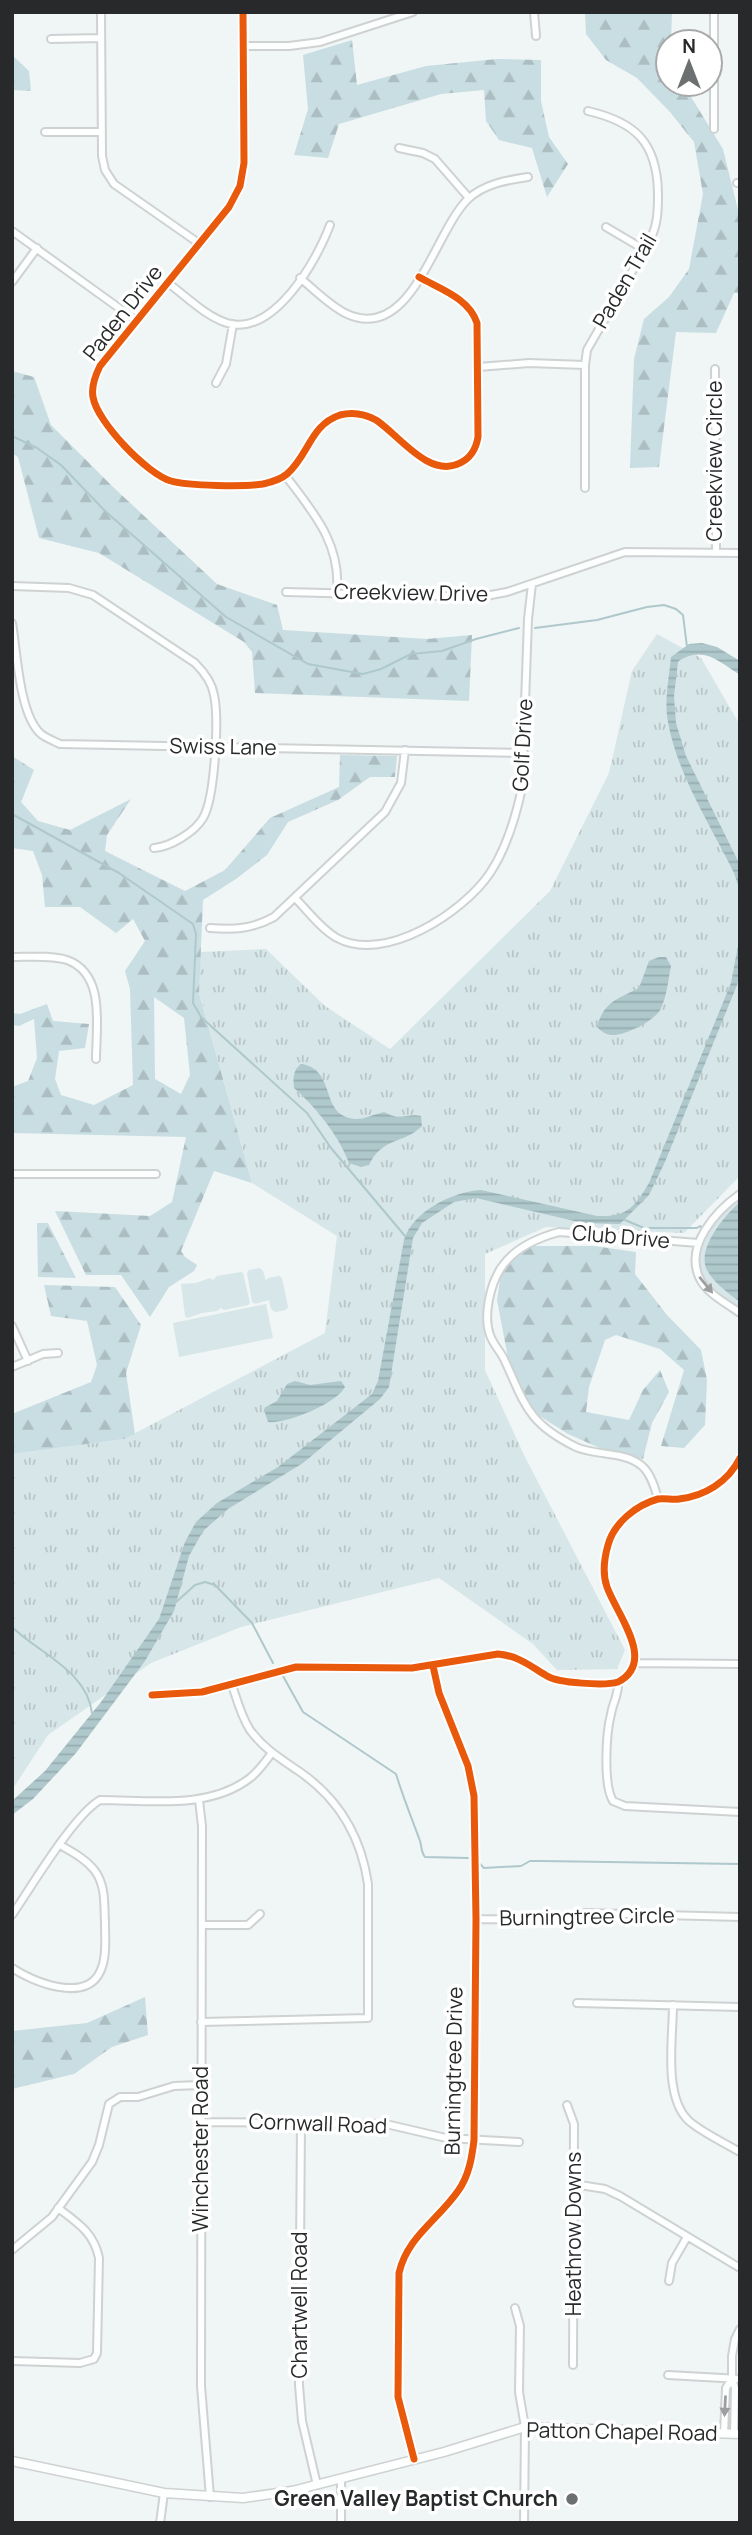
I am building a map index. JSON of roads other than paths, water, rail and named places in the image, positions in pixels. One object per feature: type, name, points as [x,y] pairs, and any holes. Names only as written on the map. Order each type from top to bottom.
[{"type":"street","points":[[101,12],[103,163],[114,184],[200,244]]},
{"type":"street","name":"Paden Drive","points":[[243,12],[243,177],[233,201],[100,366],[93,382],[92,395],[100,415],[144,466],[162,477],[185,483],[253,485],[272,482],[285,475]]},
{"type":"street","points":[[244,46],[289,46],[320,42],[413,12]]},
{"type":"street","points":[[534,12],[536,36]]},
{"type":"street","points":[[713,12],[714,129]]},
{"type":"street","points":[[51,39],[101,38]]},
{"type":"street","name":"Paden Trail","points":[[585,488],[585,365],[590,343],[645,250],[657,219],[658,182],[654,162],[641,137],[626,124],[588,110]]},
{"type":"street","points":[[45,132],[102,132]]},
{"type":"street","points":[[399,148],[423,153],[435,159],[469,198]]},
{"type":"street","points":[[300,278],[342,311],[364,318],[380,316],[396,309],[407,298],[453,218],[469,198],[493,184],[528,177]]},
{"type":"street","points":[[168,283],[213,316],[233,324],[250,323],[270,314],[300,278],[319,253],[330,225]]},
{"type":"street","points":[[606,227],[645,250]]},
{"type":"street","points":[[12,231],[137,321]]},
{"type":"street","points":[[12,282],[37,248]]},
{"type":"street","points":[[337,592],[337,566],[328,536],[285,475],[323,423],[337,416],[353,413],[369,416],[432,464],[448,467],[471,454],[478,437],[478,329],[472,312],[457,298],[419,277]]},
{"type":"street","points":[[216,383],[226,364],[233,324]]},
{"type":"street","points":[[478,367],[529,363],[585,365]]},
{"type":"street","name":"Creekview Circle","points":[[715,369],[716,552]]},
{"type":"street","name":"Creekview Drive","points":[[286,592],[480,597],[499,594],[625,552],[740,553]]},
{"type":"street","name":"Golf Drive","points":[[295,898],[339,939],[361,945],[388,942],[441,919],[473,893],[496,863],[519,801],[524,753],[531,584]]},
{"type":"street","points":[[12,586],[69,588],[93,595],[195,663],[207,677],[215,706],[212,794],[205,815],[187,834],[163,848],[154,848]]},
{"type":"street","name":"Swiss Lane","points":[[12,623],[25,705],[30,718],[40,734],[60,744],[524,753]]},
{"type":"street","points":[[209,928],[235,930],[251,927],[274,917],[295,898],[390,806],[401,783],[405,750]]},
{"type":"street","points":[[12,957],[66,959],[87,974],[96,1001],[96,1059]]},
{"type":"street","points":[[12,1174],[156,1174]]},
{"type":"street","points":[[740,1194],[709,1224],[698,1243],[695,1261],[698,1277],[708,1290],[740,1312]]},
{"type":"street","name":"Club Drive","points":[[658,1499],[654,1485],[642,1465],[624,1457],[589,1453],[555,1436],[536,1421],[519,1396],[503,1357],[489,1335],[490,1301],[500,1269],[509,1259],[532,1242],[559,1232],[698,1243]]},
{"type":"street","points":[[12,1326],[27,1361]]},
{"type":"street","points":[[12,1367],[43,1354],[58,1353]]},
{"type":"street","points":[[152,1695],[202,1692],[283,1669],[307,1665],[412,1668],[509,1655],[524,1660],[556,1680],[618,1682],[628,1675],[636,1650],[607,1587],[604,1558],[610,1537],[621,1521],[632,1512],[658,1499],[679,1499],[709,1490],[738,1468],[740,1458]]},
{"type":"street","points":[[634,1663],[740,1664]]},
{"type":"street","name":"Burningtree Drive","points":[[414,2459],[398,2397],[402,2261],[416,2236],[444,2209],[460,2188],[471,2164],[474,2140],[475,1815],[471,1779],[439,1693],[433,1666]]},
{"type":"street","points":[[618,1682],[617,1698],[610,1715],[607,1746],[608,1789],[612,1801],[625,1806],[740,1812]]},
{"type":"street","points":[[201,2022],[368,2018],[369,1896],[361,1851],[348,1821],[327,1794],[271,1754],[249,1729],[232,1685]]},
{"type":"street","points":[[12,1915],[90,1805],[100,1800],[200,1800],[240,1785],[252,1777],[271,1754]]},
{"type":"street","name":"Winchester Road","points":[[200,1800],[201,2386],[209,2497]]},
{"type":"street","points":[[12,1968],[41,1983],[78,1988],[94,1980],[102,1969],[105,1946],[104,1894],[101,1884],[94,1870],[86,1862],[60,1845]]},
{"type":"street","name":"Burningtree Circle","points":[[476,1919],[541,1920],[611,1912],[740,1917]]},
{"type":"street","points":[[202,1925],[248,1925],[260,1914]]},
{"type":"street","points":[[578,2003],[740,2007]]},
{"type":"street","points":[[673,2005],[672,2084],[677,2104],[690,2122],[740,2152]]},
{"type":"street","points":[[12,2250],[44,2225],[92,2162],[109,2104],[120,2097],[138,2097],[174,2086],[200,2085]]},
{"type":"street","name":"Heathrow Downs","points":[[567,2105],[574,2124],[573,2365]]},
{"type":"street","name":"Cornwall Road","points":[[200,2122],[386,2124],[446,2138],[519,2142]]},
{"type":"street","name":"Chartwell Road","points":[[300,2123],[299,2385],[302,2421],[317,2485]]},
{"type":"street","points":[[574,2184],[605,2189],[740,2268]]},
{"type":"street","points":[[12,2361],[80,2363],[94,2359],[97,2353],[97,2246],[87,2230],[58,2208]]},
{"type":"street","points":[[669,2281],[672,2263],[687,2237]]},
{"type":"street","points":[[515,2308],[520,2326],[519,2392],[525,2427],[524,2523]]},
{"type":"street","points":[[737,2434],[735,2339],[740,2329]]},
{"type":"street","points":[[668,2375],[736,2379]]},
{"type":"street","points":[[724,2434],[726,2388],[736,2379]]},
{"type":"street","name":"Patton Chapel Road","points":[[12,2461],[164,2493],[243,2498],[292,2491],[341,2479],[525,2427],[737,2434]]},
{"type":"street","points":[[341,2479],[341,2523]]},
{"type":"street","points":[[160,2523],[164,2493]]},
{"type":"water","points":[[702,643],[717,647],[740,661],[740,675],[712,657],[704,655],[680,660],[674,696],[676,723],[686,756],[740,865],[740,891],[734,873],[687,780],[672,741],[668,722],[667,698],[671,657],[689,644]]},
{"type":"water","points":[[740,935],[740,973],[737,985],[649,1195],[620,1224],[583,1223],[476,1198],[454,1202],[422,1223],[413,1238],[389,1387],[380,1399],[303,1463],[228,1509],[203,1531],[189,1556],[174,1611],[145,1661],[76,1753],[33,1799],[12,1815],[12,1801],[45,1771],[101,1702],[159,1619],[185,1542],[196,1522],[217,1503],[278,1467],[372,1394],[378,1381],[404,1240],[416,1220],[446,1199],[481,1190],[597,1216],[623,1213],[639,1199],[649,1183],[731,983]]},
{"type":"water","points":[[666,957],[671,966],[664,1000],[657,1014],[645,1023],[617,1035],[606,1034],[600,1030],[597,1027],[600,1018],[608,1006],[639,988],[649,961]]},
{"type":"water","points":[[301,1064],[320,1075],[337,1111],[345,1117],[360,1119],[384,1112],[400,1117],[416,1115],[421,1116],[422,1126],[380,1150],[369,1165],[361,1167],[349,1163],[326,1122],[294,1088],[294,1075]]},
{"type":"water","points":[[740,1202],[740,1302],[713,1279],[707,1270],[705,1252],[714,1233]]},
{"type":"water","points":[[295,1381],[310,1385],[341,1381],[345,1387],[332,1400],[310,1412],[286,1420],[268,1422],[266,1407],[277,1401],[287,1384]]},
{"type":"waterway","points":[[12,436],[37,448],[61,465],[105,511],[226,617],[308,664],[363,674],[381,669],[411,654],[442,651],[519,628]]},
{"type":"waterway","points":[[535,628],[597,620],[664,605],[683,615],[687,647]]},
{"type":"waterway","points":[[12,814],[119,873],[193,924],[196,934],[193,1003],[201,1017],[307,1113],[331,1148],[405,1236]]},
{"type":"waterway","points":[[625,1220],[644,1228],[700,1226],[703,1229]]},
{"type":"waterway","points":[[175,1603],[195,1585],[205,1582],[215,1585],[252,1623],[273,1663]]},
{"type":"waterway","points":[[12,1627],[72,1674],[88,1698],[92,1713]]},
{"type":"waterway","points":[[283,1676],[303,1712],[396,1774],[425,1857],[468,1858]]},
{"type":"waterway","points":[[480,1864],[484,1868],[521,1866],[530,1861],[740,1864]]},
{"type":"place","name":"Green Valley Baptist Church","points":[[572,2499]]}]
